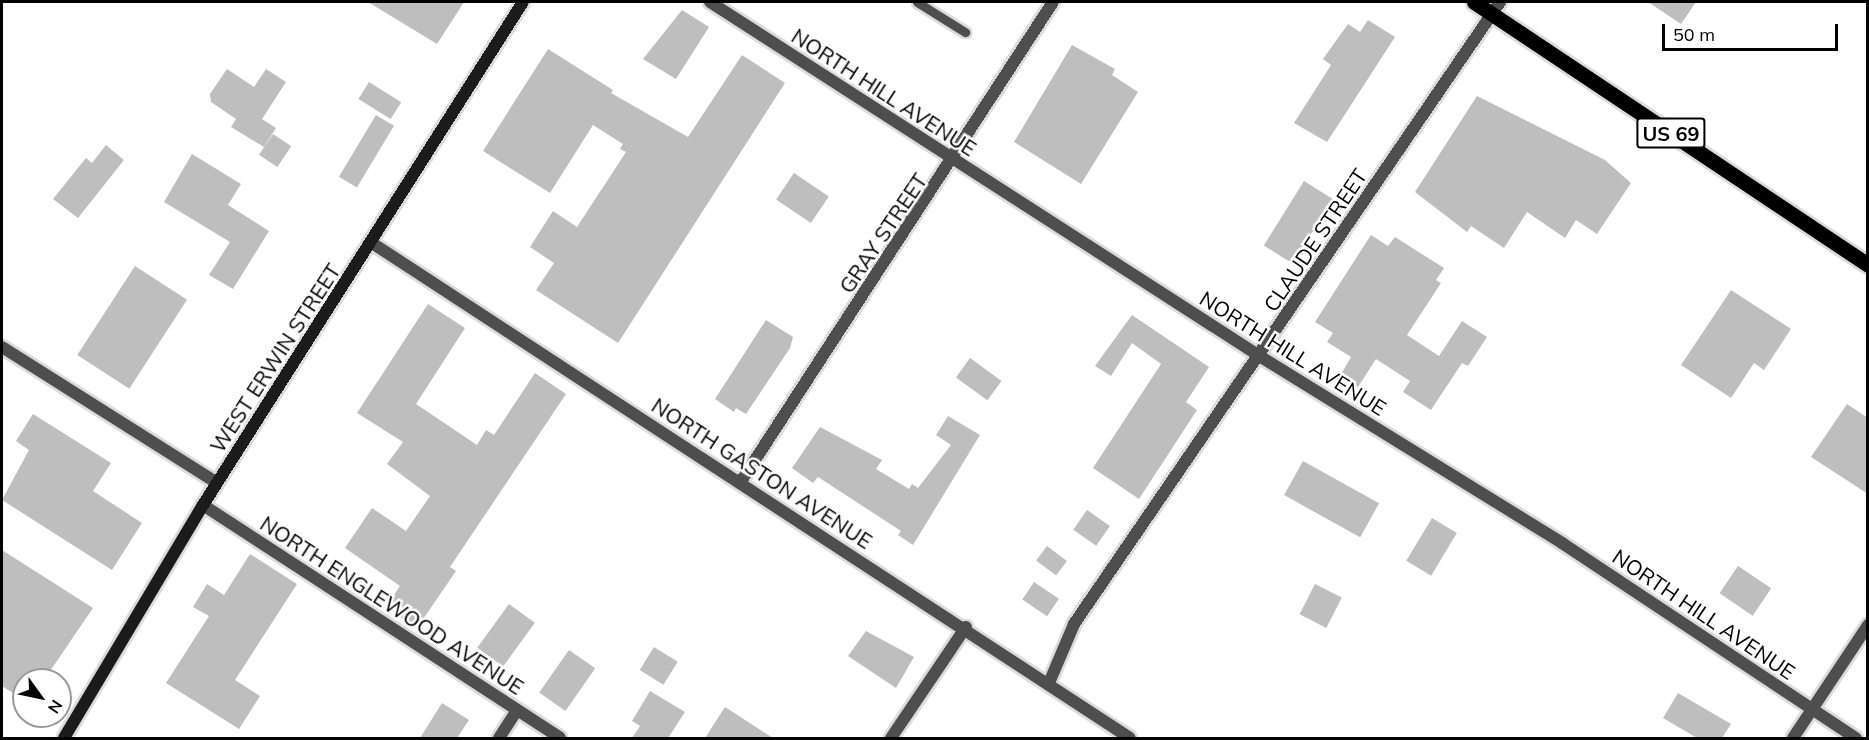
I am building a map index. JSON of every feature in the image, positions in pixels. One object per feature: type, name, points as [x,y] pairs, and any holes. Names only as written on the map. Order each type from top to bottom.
[{"type":"main road","name":"WEST ERWIN STREET","points":[[64,738],[203,505],[372,243],[523,2]]},
{"type":"main road","name":"US 69","points":[[1474,2],[1496,7],[1868,265]]},
{"type":"street","name":"NORTH HILL AVENUE","points":[[710,2],[1261,357],[1562,543],[1856,738]]},
{"type":"street","name":"GRAY STREET","points":[[740,483],[954,161],[1053,2]]},
{"type":"street","name":"CLAUDE STREET","points":[[1049,682],[1074,624],[1261,357],[1496,7]]},
{"type":"street","name":"NORTH GASTON AVENUE","points":[[372,243],[966,627],[1130,738]]},
{"type":"street","points":[[2,347],[218,483]]},
{"type":"street","name":"NORTH ENGLEWOOD AVENUE","points":[[203,505],[560,738]]},
{"type":"street","points":[[1792,738],[1868,625]]},
{"type":"street","points":[[891,738],[966,627]]},
{"type":"street","points":[[499,738],[517,710]]},
{"type":"lane","points":[[917,2],[965,33]]},
{"type":"building","points":[[368,2],[464,2],[437,44]]},
{"type":"building","points":[[1648,2],[1696,2],[1681,24]]},
{"type":"building","points":[[682,10],[709,27],[676,79],[643,59]]},
{"type":"building","points":[[1368,20],[1395,37],[1327,142],[1294,123],[1331,65],[1323,59],[1348,24],[1360,32]]},
{"type":"building","points":[[1072,45],[1115,69],[1112,75],[1138,92],[1081,184],[1014,142]]},
{"type":"building","points":[[548,49],[613,90],[611,93],[688,137],[742,55],[785,83],[618,343],[536,290],[554,263],[530,247],[553,211],[577,227],[626,152],[620,149],[623,144],[593,125],[550,193],[483,151]]},
{"type":"building","points":[[227,69],[254,87],[266,69],[286,82],[262,119],[276,128],[264,147],[231,127],[236,119],[211,102],[210,94]]},
{"type":"building","points":[[369,82],[401,102],[391,119],[358,99]]},
{"type":"building","points":[[1477,96],[1605,160],[1631,183],[1597,234],[1576,220],[1565,238],[1527,212],[1504,248],[1471,226],[1467,232],[1415,192]]},
{"type":"building","points":[[376,115],[394,126],[357,188],[339,177]]},
{"type":"building","points":[[273,134],[291,146],[277,167],[259,155]]},
{"type":"building","points":[[106,145],[124,160],[78,218],[53,199],[86,158],[92,163]]},
{"type":"building","points":[[192,154],[241,184],[228,205],[269,231],[233,289],[209,275],[230,242],[164,202]]},
{"type":"building","points":[[794,173],[829,196],[811,223],[776,200]]},
{"type":"building","points":[[1304,181],[1333,199],[1293,263],[1264,245]]},
{"type":"building","points":[[1371,235],[1388,246],[1395,237],[1444,268],[1436,280],[1441,283],[1407,335],[1439,356],[1462,321],[1487,337],[1468,366],[1462,363],[1431,410],[1403,392],[1410,381],[1376,359],[1358,387],[1340,376],[1351,357],[1327,342],[1333,333],[1315,322]]},
{"type":"building","points":[[135,266],[187,300],[129,389],[77,355]]},
{"type":"building","points":[[1731,290],[1791,329],[1764,370],[1754,363],[1731,398],[1681,365]]},
{"type":"building","points":[[428,304],[465,328],[416,404],[477,445],[486,430],[494,435],[535,373],[566,394],[450,567],[456,571],[417,628],[386,607],[400,586],[345,548],[372,508],[406,531],[430,496],[387,464],[403,442],[357,413]]},
{"type":"building","points":[[1132,315],[1209,367],[1186,402],[1197,410],[1139,499],[1093,468],[1161,364],[1132,343],[1111,376],[1095,366]]},
{"type":"building","points":[[766,320],[793,337],[790,348],[746,414],[736,408],[734,412],[715,399]]},
{"type":"building","points":[[970,358],[1002,381],[987,400],[956,377]]},
{"type":"building","points":[[1847,404],[1868,418],[1868,494],[1811,457]]},
{"type":"building","points":[[33,414],[111,463],[93,491],[142,523],[112,570],[2,500],[29,450],[16,441]]},
{"type":"building","points":[[948,416],[980,435],[913,545],[898,535],[901,531],[818,477],[813,483],[792,468],[820,427],[882,460],[876,469],[909,489],[912,484],[918,488],[951,445],[936,435]]},
{"type":"building","points":[[1303,461],[1379,503],[1360,537],[1284,495]]},
{"type":"building","points":[[1087,510],[1110,526],[1096,546],[1073,530]]},
{"type":"building","points":[[1432,518],[1457,533],[1431,576],[1406,561]]},
{"type":"building","points":[[1047,546],[1067,561],[1056,575],[1036,560]]},
{"type":"building","points":[[2,550],[93,608],[52,668],[12,668],[12,692],[2,686]]},
{"type":"building","points":[[250,554],[297,584],[235,680],[260,696],[239,729],[166,683],[209,616],[193,607],[207,584],[224,595]]},
{"type":"building","points":[[1738,566],[1771,588],[1753,616],[1720,593]]},
{"type":"building","points":[[1034,582],[1059,599],[1047,616],[1022,599]]},
{"type":"building","points":[[1315,584],[1342,598],[1326,628],[1300,614]]},
{"type":"building","points":[[509,604],[535,623],[503,666],[477,648]]},
{"type":"building","points":[[866,631],[914,657],[896,688],[848,656]]},
{"type":"building","points":[[654,647],[678,662],[663,685],[640,670]]},
{"type":"building","points":[[569,650],[595,668],[565,711],[539,693]]},
{"type":"building","points":[[650,691],[685,712],[668,738],[632,738],[640,726],[632,721]]},
{"type":"building","points":[[1678,693],[1731,724],[1722,738],[1697,738],[1663,718]]},
{"type":"building","points":[[442,703],[469,720],[457,738],[420,738]]},
{"type":"building","points":[[725,707],[773,738],[705,738]]}]
